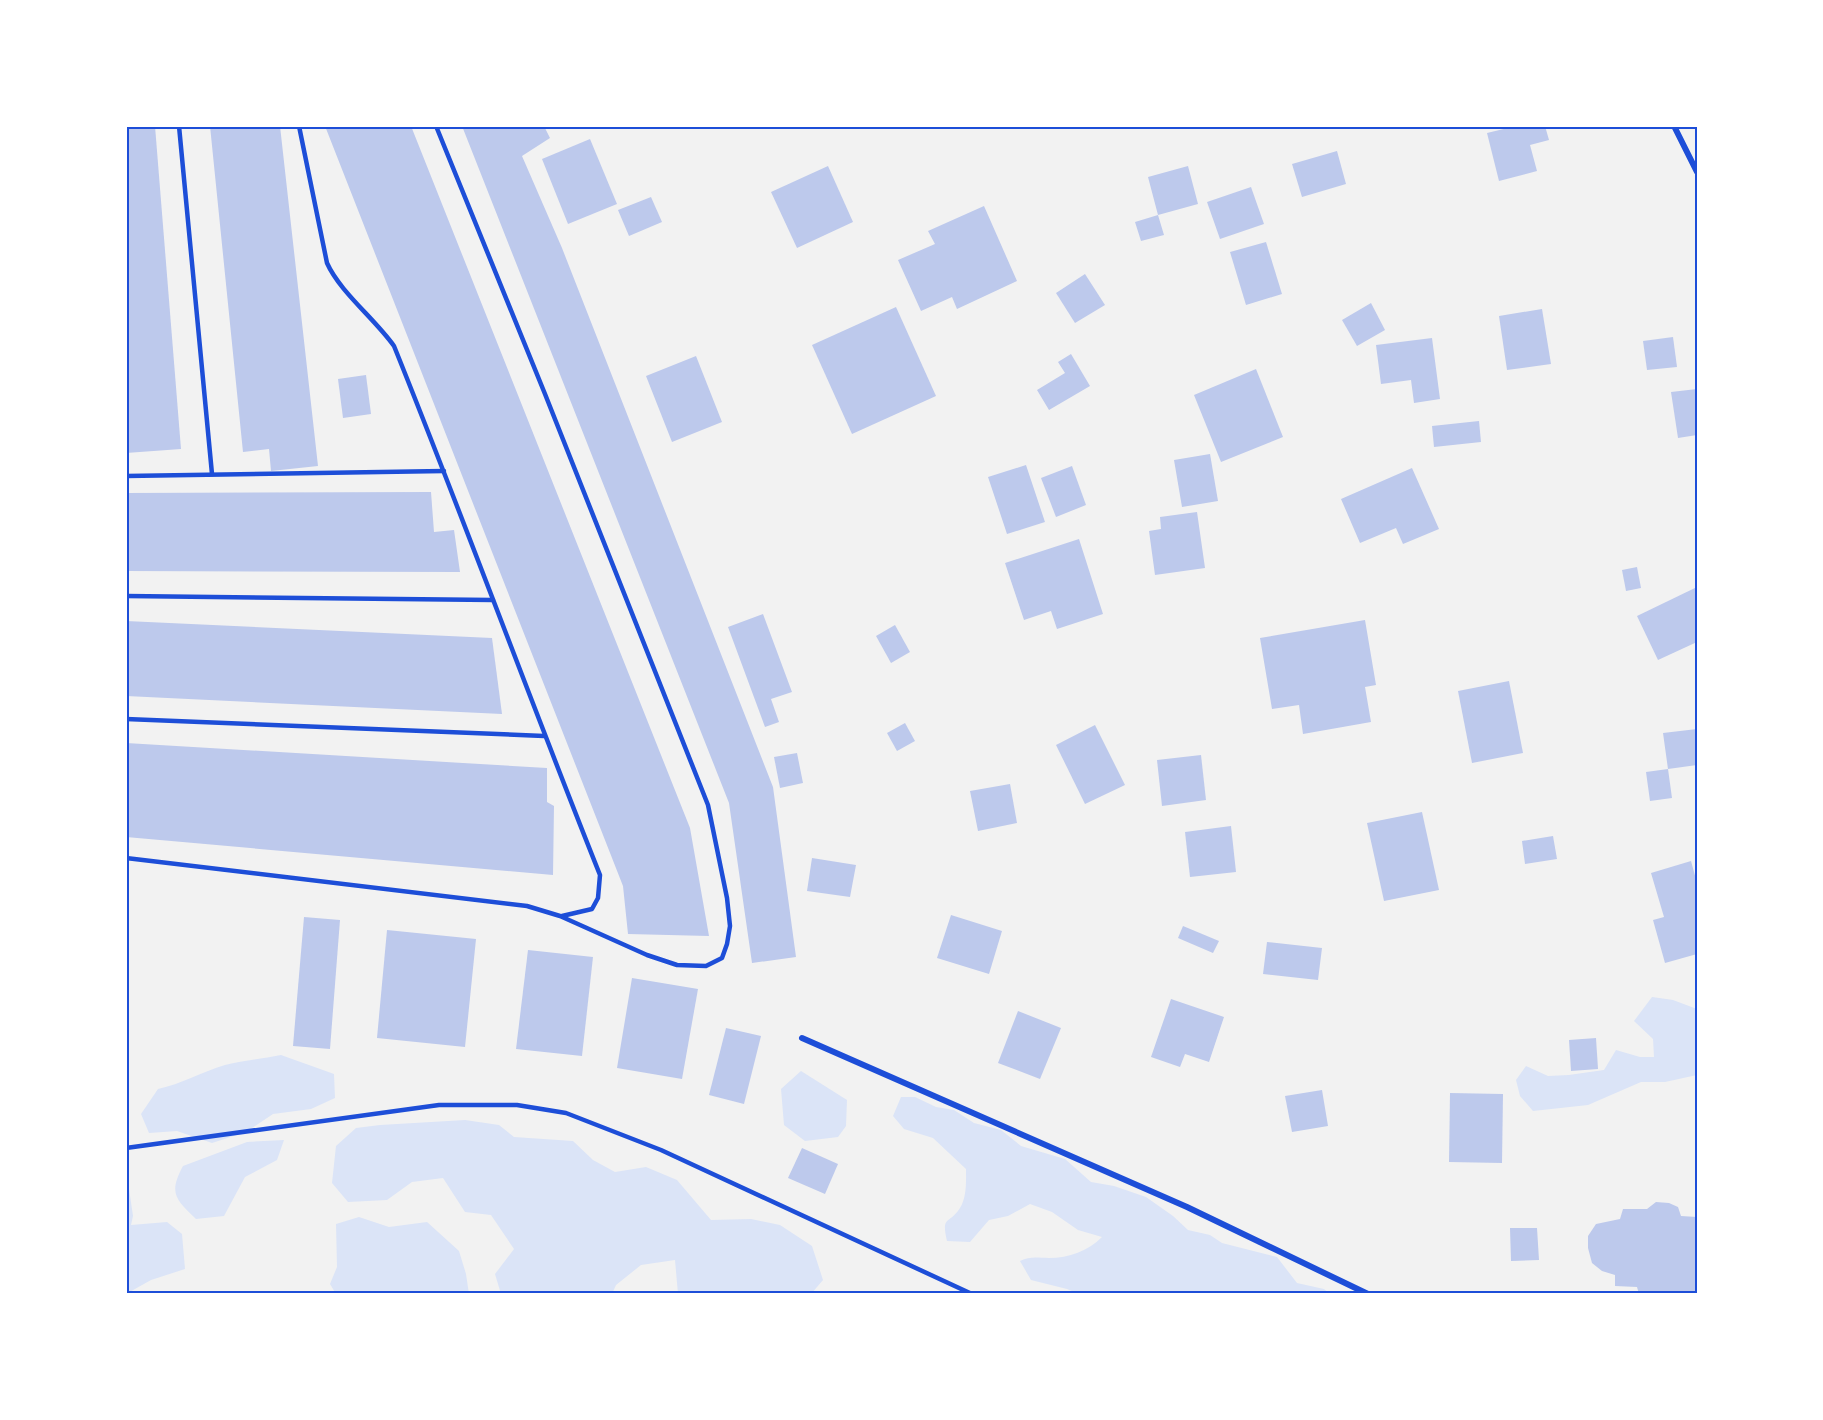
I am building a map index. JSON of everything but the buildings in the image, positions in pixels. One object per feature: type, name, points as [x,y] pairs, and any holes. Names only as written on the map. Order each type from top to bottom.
[{"type":"street","points":[[1674,126],[1697,172]]},
{"type":"street","points":[[802,1038],[1187,1207],[1368,1294]]},
{"type":"lane","points":[[179,126],[212,474]]},
{"type":"lane","points":[[299,126],[327,263],[332,275],[394,346],[600,875],[598,898],[592,909],[578,914],[560,916]]},
{"type":"lane","points":[[126,858],[527,906],[560,916],[646,955],[677,965],[706,966],[722,958],[728,944],[730,926],[727,898],[708,805],[550,405],[436,126]]},
{"type":"lane","points":[[126,476],[444,471]]},
{"type":"lane","points":[[126,596],[493,600]]},
{"type":"lane","points":[[126,719],[544,736]]},
{"type":"lane","points":[[126,1148],[439,1105],[517,1105],[567,1113],[661,1150],[972,1294]]},
{"type":"shaded area","points":[[1652,997],[1673,1000],[1697,1009],[1697,1075],[1665,1082],[1641,1082],[1588,1105],[1533,1111],[1520,1096],[1516,1080],[1526,1066],[1548,1076],[1569,1075],[1604,1070],[1616,1050],[1640,1057],[1654,1057],[1653,1039],[1634,1021]]},
{"type":"shaded area","points":[[281,1055],[334,1074],[335,1098],[311,1109],[273,1114],[246,1132],[212,1143],[177,1131],[149,1133],[141,1114],[158,1089],[225,1065]]},
{"type":"shaded area","points":[[801,1071],[847,1100],[846,1126],[838,1137],[805,1141],[784,1125],[781,1089]]},
{"type":"shaded area","points":[[901,1097],[915,1097],[936,1107],[954,1110],[974,1123],[1001,1130],[1021,1146],[1065,1159],[1091,1182],[1114,1186],[1146,1197],[1188,1230],[1210,1235],[1222,1243],[1277,1257],[1297,1283],[1324,1289],[1330,1294],[1079,1294],[1031,1280],[1020,1261],[1071,1255],[1091,1246],[1102,1237],[1078,1230],[1052,1212],[1030,1204],[1008,1216],[989,1220],[970,1242],[947,1241],[945,1227],[947,1221],[960,1208],[964,1199],[966,1169],[933,1138],[904,1129],[893,1116]]},
{"type":"shaded area","points":[[465,1120],[499,1125],[514,1137],[573,1141],[593,1160],[615,1172],[646,1167],[677,1180],[711,1220],[751,1219],[780,1225],[812,1246],[823,1280],[811,1294],[678,1294],[675,1260],[641,1265],[616,1285],[612,1294],[501,1294],[495,1274],[514,1249],[491,1215],[465,1212],[443,1178],[412,1182],[387,1200],[348,1202],[332,1183],[336,1146],[356,1128]]},
{"type":"shaded area","points":[[284,1140],[277,1160],[245,1177],[224,1216],[196,1219],[179,1201],[175,1190],[178,1175],[183,1166],[247,1142]]},
{"type":"shaded area","points":[[126,1182],[128,1182],[133,1216],[131,1225],[167,1222],[182,1234],[185,1269],[151,1280],[126,1294]]},
{"type":"shaded area","points":[[359,1217],[389,1227],[427,1222],[459,1251],[469,1294],[336,1294],[330,1284],[337,1267],[336,1224]]}]
